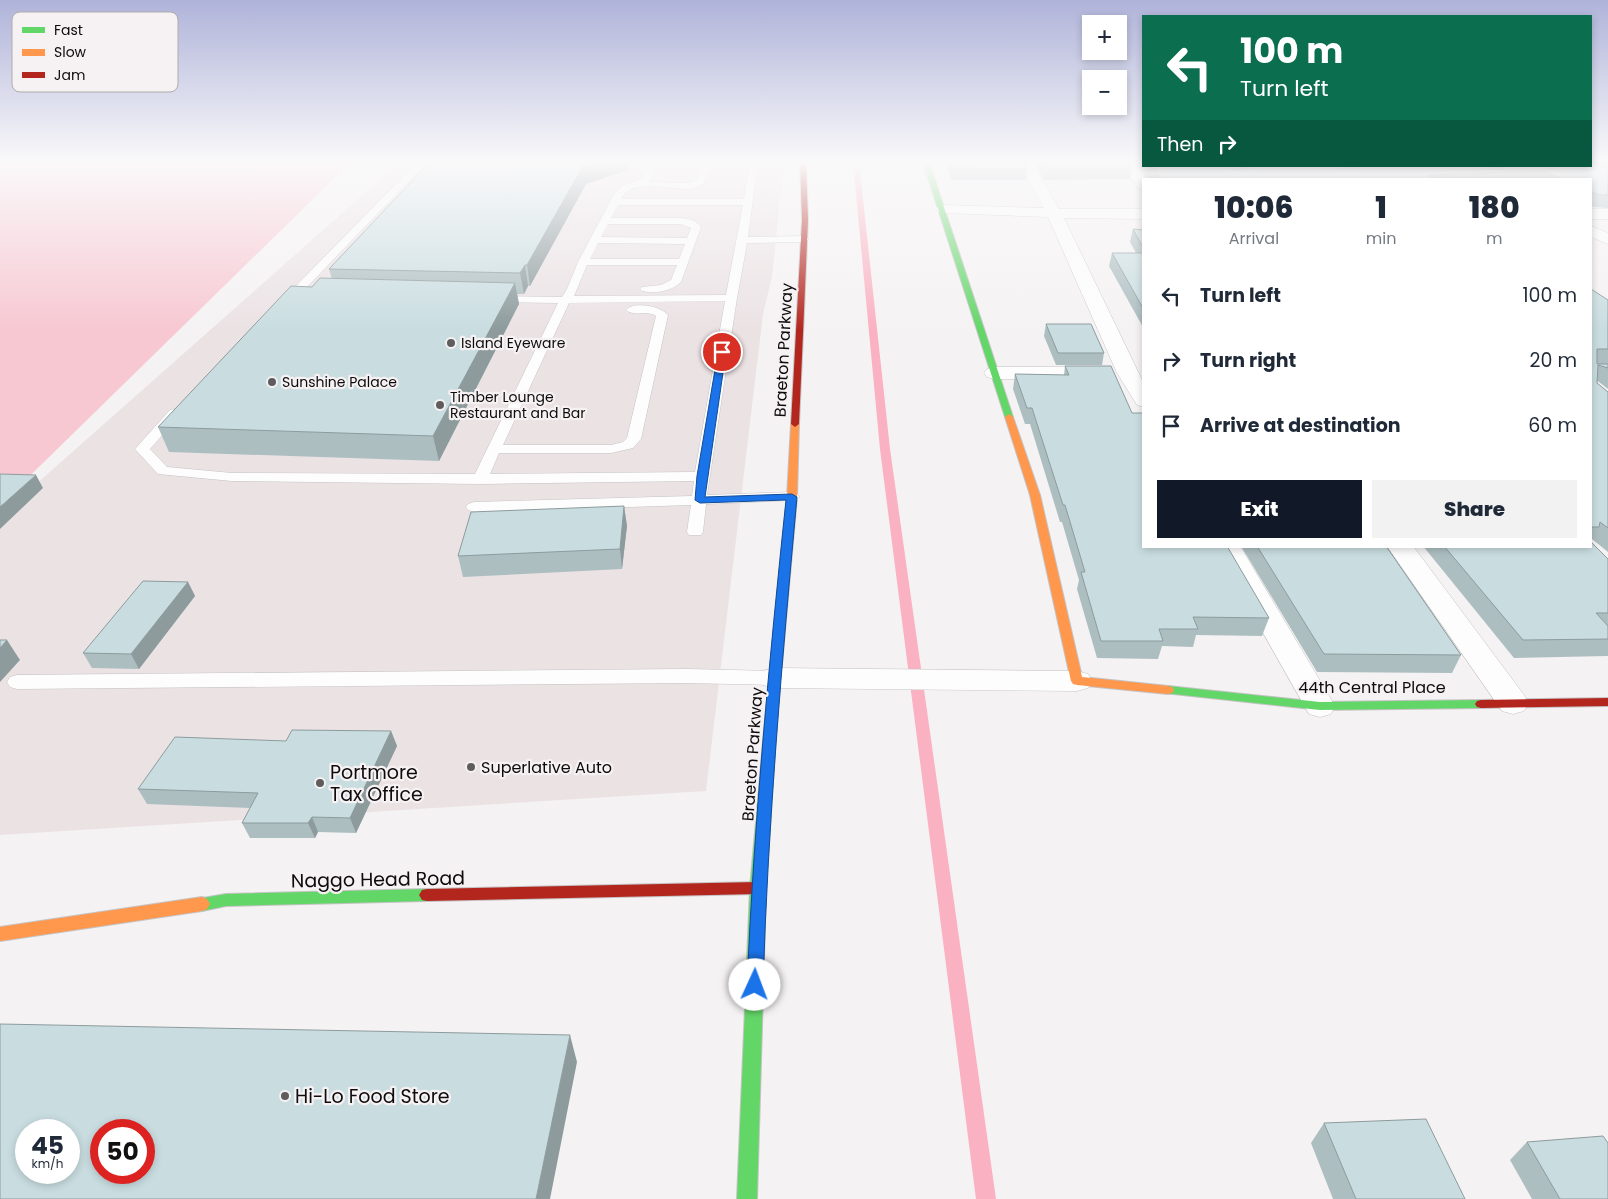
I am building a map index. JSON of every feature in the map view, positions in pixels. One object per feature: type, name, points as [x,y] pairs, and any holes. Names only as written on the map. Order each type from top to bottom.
[{"type":"main road","name":"Braeton Parkway","points":[[747,1199],[758,888],[774,678],[792,497],[804,218]]},
{"type":"main road","points":[[946,218],[994,373],[1035,495],[1076,681]]},
{"type":"main road","name":"44th Central Place","points":[[1076,681],[1320,706],[1608,702]]},
{"type":"main road","name":"Naggo Head Road","points":[[0,934],[226,900],[758,888]]},
{"type":"street","points":[[1057,218],[1136,373],[1142,395]]},
{"type":"street","points":[[1592,231],[1608,239]]},
{"type":"street","points":[[994,373],[1136,373]]},
{"type":"street","points":[[1229,548],[1320,706]]},
{"type":"street","points":[[1401,548],[1513,703]]},
{"type":"street","points":[[774,678],[1076,681]]},
{"type":"lane","points":[[281,308],[368,218]]},
{"type":"lane","points":[[480,479],[562,305],[573,289],[583,262],[607,218]]},
{"type":"lane","points":[[695,532],[702,476],[746,218]]},
{"type":"lane","points":[[573,289],[663,288],[676,282],[696,227],[689,222],[606,221]]},
{"type":"lane","points":[[743,240],[804,239]]},
{"type":"lane","points":[[595,240],[691,241]]},
{"type":"lane","points":[[583,262],[683,262]]},
{"type":"lane","points":[[294,294],[313,295]]},
{"type":"lane","points":[[562,305],[731,298]]},
{"type":"lane","points":[[487,299],[654,310],[662,316],[634,439],[628,445],[611,449],[494,449]]},
{"type":"lane","points":[[184,402],[142,449],[164,471],[232,478],[480,479],[702,476]]},
{"type":"lane","points":[[474,507],[792,497]]},
{"type":"lane","points":[[17,682],[687,676],[774,678]]},
{"type":"shaded area","points":[[0,218],[294,218],[0,505]]},
{"type":"shaded area","points":[[337,218],[778,218],[772,277],[763,314],[706,791],[0,835],[0,516]]},
{"type":"building","points":[[377,218],[554,218],[527,265],[525,265],[520,273],[329,269]]},
{"type":"building","points":[[1133,229],[1142,230],[1142,245]]},
{"type":"building","points":[[1112,253],[1142,253],[1142,306]]},
{"type":"building","points":[[320,278],[515,283],[433,436],[158,427],[291,286],[312,287]]},
{"type":"building","points":[[1592,290],[1608,300],[1608,349],[1597,349],[1597,364],[1608,364],[1608,368],[1598,365],[1597,383],[1608,392],[1608,528],[1600,522],[1599,527],[1592,527]]},
{"type":"building","points":[[1046,324],[1091,324],[1104,353],[1058,353]]},
{"type":"building","points":[[1065,366],[1111,366],[1132,413],[1142,413],[1142,548],[1228,548],[1269,618],[1193,617],[1198,629],[1159,629],[1163,641],[1101,641],[1081,572],[1085,572],[1065,505],[1063,505],[1032,408],[1027,408],[1015,374],[1069,375]]},
{"type":"building","points":[[0,474],[36,475],[0,507]]},
{"type":"building","points":[[624,506],[620,549],[458,556],[471,512]]},
{"type":"building","points":[[1592,543],[1608,559],[1608,613],[1596,613],[1608,626],[1608,639],[1523,640],[1446,548],[1592,548]]},
{"type":"building","points":[[1258,548],[1387,548],[1461,655],[1324,654]]},
{"type":"building","points":[[143,581],[188,582],[131,654],[83,653]]},
{"type":"building","points":[[0,640],[7,640],[0,648]]},
{"type":"building","points":[[292,730],[391,731],[350,818],[312,817],[308,823],[242,823],[258,793],[138,789],[175,737],[286,741]]},
{"type":"building","name":"Hi-Lo Food Store","points":[[0,1024],[570,1035],[536,1199],[0,1199]]},
{"type":"building","points":[[1426,1119],[1465,1199],[1356,1199],[1324,1123]]},
{"type":"building","points":[[1603,1136],[1608,1143],[1608,1199],[1560,1199],[1527,1142]]},
{"type":"waterway","points":[[862,218],[885,449],[986,1199]]},
{"type":"traffic: fast","points":[[944,218],[1009,417]]},
{"type":"traffic: fast","points":[[1168,690],[1320,706],[1481,704]]},
{"type":"traffic: fast","points":[[747,1199],[758,888],[771,720]]},
{"type":"traffic: fast","points":[[202,904],[226,900],[427,895]]},
{"type":"traffic: slow","points":[[1009,417],[1035,495],[1077,681],[1168,690]]},
{"type":"traffic: slow","points":[[771,720],[792,497],[795,424]]},
{"type":"traffic: slow","points":[[0,934],[202,904]]},
{"type":"traffic: jam","points":[[795,424],[805,218]]},
{"type":"traffic: jam","points":[[1481,704],[1608,702]]},
{"type":"traffic: jam","points":[[427,895],[758,888]]},
{"type":"place","name":"Island Eyeware","points":[[451,343]]},
{"type":"place","name":"Sunshine Palace","points":[[272,382]]},
{"type":"place","name":"Timber Lounge Restaurant and Bar","points":[[440,405]]},
{"type":"place","name":"Superlative Auto","points":[[471,767]]},
{"type":"place","name":"Portmore Tax Office","points":[[320,783]]},
{"type":"place","name":"Hi-Lo Food Store","points":[[285,1096]]},
{"type":"route","points":[[722,352],[702,476],[700,500],[792,497],[774,678],[758,888],[755,985]]}]
